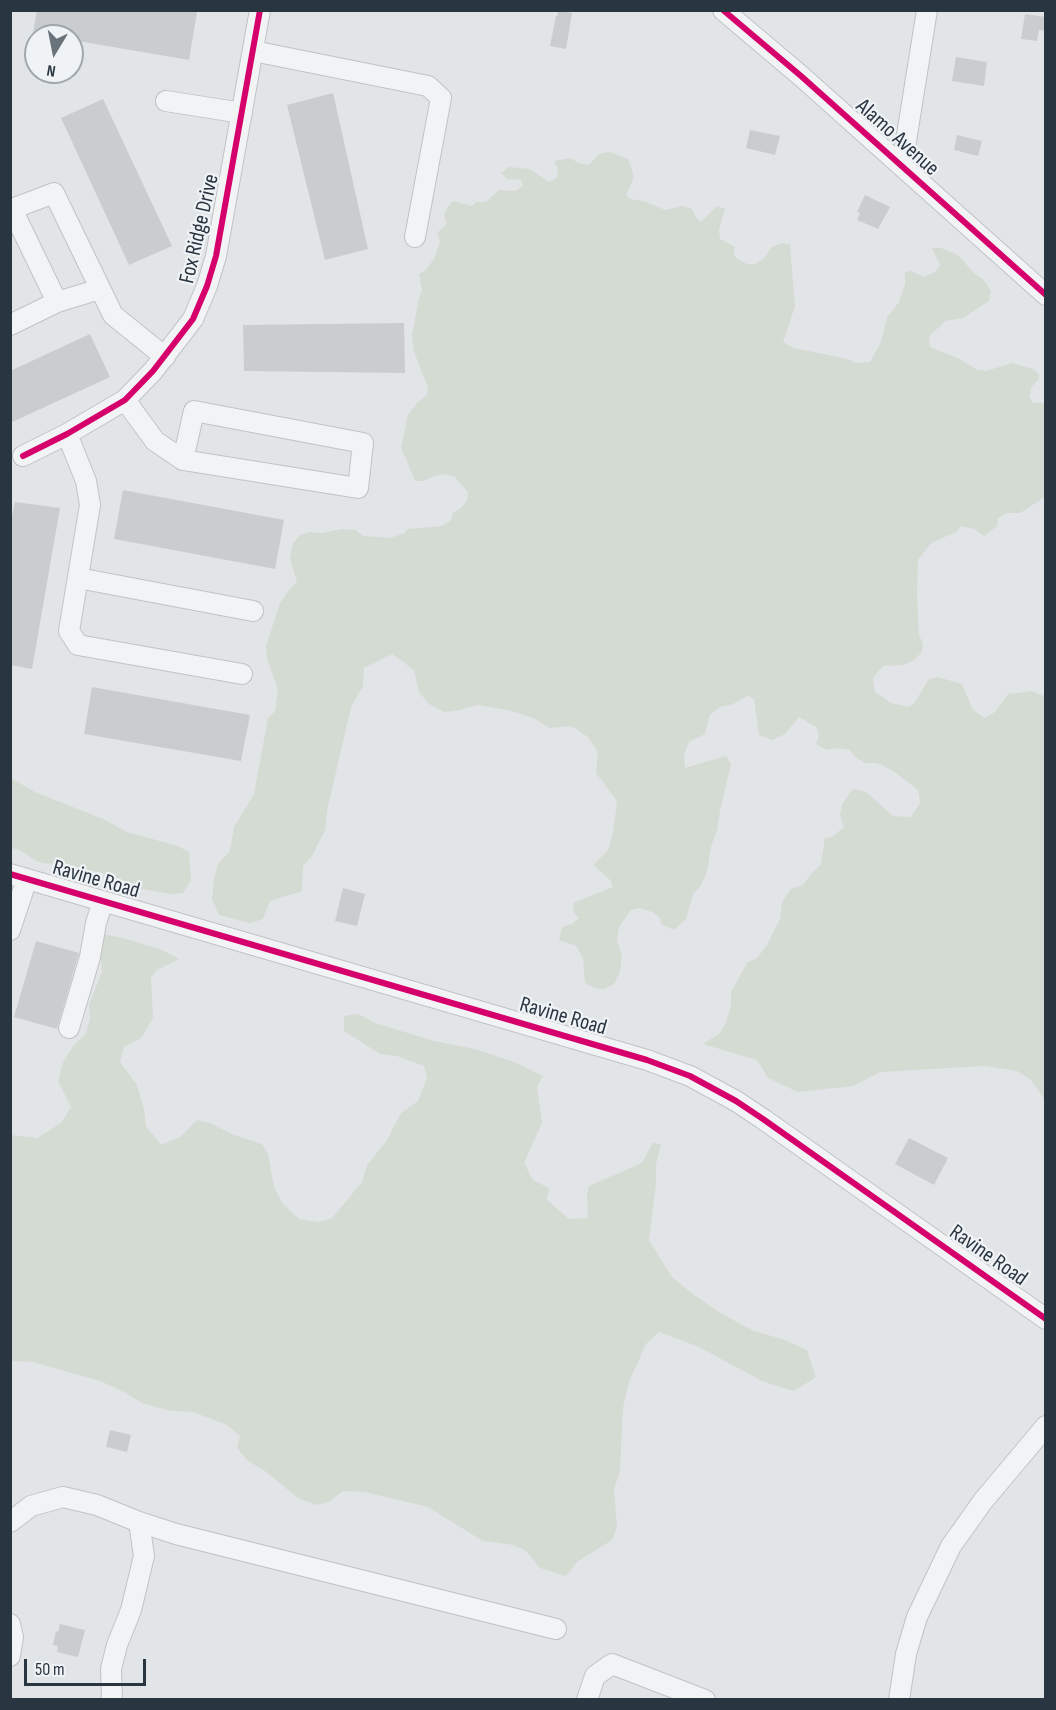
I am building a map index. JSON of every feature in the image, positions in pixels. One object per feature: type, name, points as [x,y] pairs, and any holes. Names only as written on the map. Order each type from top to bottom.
[{"type":"street","name":"Fox Ridge Drive","points":[[23,456],[67,435],[125,400],[165,357],[193,319],[207,286],[218,246],[260,10]]},
{"type":"street","name":"Alamo Avenue","points":[[723,10],[1046,295]]},
{"type":"street","points":[[902,166],[927,10]]},
{"type":"street","points":[[253,51],[428,86],[441,98],[414,237]]},
{"type":"street","points":[[166,101],[242,113]]},
{"type":"street","points":[[57,302],[12,209],[54,193],[113,315],[165,357]]},
{"type":"street","points":[[10,325],[57,302],[100,289]]},
{"type":"street","points":[[125,400],[155,441],[183,460],[358,488],[363,443],[194,411],[183,460]]},
{"type":"street","points":[[67,435],[86,481],[90,505],[69,631],[78,645],[242,674]]},
{"type":"street","points":[[78,578],[253,611]]},
{"type":"street","points":[[12,919],[19,877]]},
{"type":"street","name":"Ravine Road","points":[[19,877],[660,1064],[690,1076],[736,1101],[763,1119],[1046,1319]]},
{"type":"street","points":[[69,1028],[90,957],[96,923],[103,901]]},
{"type":"street","points":[[899,1700],[906,1654],[917,1617],[951,1546],[983,1501],[1046,1426]]},
{"type":"street","points":[[10,1522],[31,1506],[63,1497],[97,1505],[176,1534],[556,1629]]},
{"type":"street","points":[[112,1700],[111,1669],[144,1556],[139,1522]]},
{"type":"street","points":[[10,1624],[14,1637],[10,1656]]},
{"type":"street","points":[[587,1700],[595,1676],[612,1664],[705,1700]]},
{"type":"shaded area","points":[[610,152],[628,159],[634,177],[626,195],[630,199],[644,201],[665,210],[682,206],[692,209],[701,222],[717,206],[725,209],[719,230],[720,239],[735,247],[736,258],[747,264],[755,264],[763,259],[772,247],[782,243],[790,244],[795,306],[783,342],[794,348],[848,359],[855,363],[870,362],[881,342],[887,317],[899,302],[905,284],[905,272],[911,271],[924,277],[935,272],[940,265],[932,248],[941,248],[958,255],[975,274],[983,279],[991,291],[989,301],[963,318],[945,321],[929,336],[930,347],[962,360],[977,370],[986,371],[1012,363],[1033,369],[1039,374],[1039,379],[1032,386],[1029,396],[1033,403],[1045,405],[1045,497],[1020,513],[1006,513],[998,518],[997,526],[984,536],[974,529],[961,526],[956,532],[931,543],[918,560],[917,596],[922,652],[914,660],[903,665],[883,666],[873,678],[875,692],[891,703],[908,707],[914,704],[928,680],[937,677],[962,684],[973,710],[985,718],[995,712],[1008,694],[1032,691],[1044,696],[1045,1100],[1031,1080],[1017,1071],[985,1066],[880,1072],[853,1086],[798,1092],[768,1078],[757,1060],[703,1044],[720,1033],[731,1007],[731,992],[747,963],[757,958],[767,945],[780,919],[782,902],[791,889],[803,885],[821,864],[825,838],[832,837],[844,827],[840,816],[842,804],[853,789],[866,792],[893,816],[911,817],[920,803],[918,790],[892,770],[877,763],[865,763],[854,756],[850,750],[837,748],[827,750],[816,744],[819,736],[816,727],[799,717],[785,734],[772,740],[759,735],[754,699],[748,696],[731,705],[720,707],[710,715],[705,734],[689,742],[684,754],[685,768],[726,756],[731,764],[707,872],[700,887],[693,894],[686,919],[674,930],[661,924],[660,918],[652,912],[640,908],[631,910],[619,927],[617,940],[622,955],[620,972],[614,984],[604,989],[585,983],[583,958],[576,946],[559,940],[562,927],[572,924],[579,918],[574,912],[573,903],[613,887],[610,880],[593,865],[608,850],[613,833],[617,801],[596,773],[598,752],[588,737],[571,726],[550,728],[533,718],[512,711],[477,705],[444,712],[429,704],[419,692],[414,670],[392,654],[364,668],[363,686],[351,707],[327,811],[325,830],[312,856],[303,866],[302,891],[270,901],[263,919],[250,923],[219,915],[212,899],[218,864],[230,851],[234,827],[254,794],[268,718],[275,711],[278,689],[267,659],[266,646],[280,603],[297,582],[290,559],[293,543],[300,535],[310,532],[322,533],[342,529],[355,530],[363,536],[390,538],[405,533],[408,529],[442,526],[451,520],[453,513],[467,500],[468,492],[455,477],[446,474],[415,481],[401,447],[408,415],[427,395],[428,387],[414,352],[412,335],[422,291],[419,274],[425,271],[434,259],[440,241],[437,233],[447,224],[444,215],[448,207],[453,201],[472,206],[477,202],[486,202],[499,190],[515,191],[523,186],[521,180],[507,179],[501,173],[509,167],[530,169],[549,182],[557,178],[558,169],[554,161],[571,158],[578,163],[589,165],[599,154]]},
{"type":"shaded area","points":[[11,778],[35,792],[103,819],[127,832],[178,846],[189,852],[191,880],[183,893],[170,894],[136,888],[99,872],[38,862],[20,850],[11,848]]},
{"type":"shaded area","points":[[104,934],[160,949],[179,959],[157,970],[151,978],[153,1018],[141,1038],[124,1047],[120,1062],[137,1085],[146,1126],[161,1145],[180,1137],[197,1120],[262,1144],[268,1154],[274,1187],[283,1204],[299,1219],[319,1222],[332,1218],[362,1182],[367,1165],[387,1140],[401,1113],[418,1101],[427,1078],[424,1066],[397,1056],[380,1054],[344,1031],[344,1016],[358,1014],[375,1023],[434,1041],[475,1049],[517,1063],[543,1076],[537,1087],[542,1123],[524,1163],[533,1180],[549,1188],[547,1200],[569,1219],[588,1218],[589,1186],[642,1163],[653,1142],[661,1145],[656,1164],[656,1184],[649,1240],[672,1277],[722,1314],[754,1331],[782,1339],[807,1350],[816,1377],[794,1391],[762,1381],[699,1347],[659,1332],[646,1344],[629,1382],[623,1408],[620,1471],[614,1489],[617,1527],[612,1540],[577,1562],[566,1576],[540,1568],[526,1551],[514,1545],[483,1541],[428,1507],[365,1492],[343,1491],[330,1501],[317,1505],[298,1498],[265,1471],[248,1461],[237,1448],[240,1436],[227,1425],[193,1412],[171,1411],[142,1403],[100,1381],[33,1362],[11,1361],[11,1135],[37,1138],[61,1123],[71,1107],[58,1081],[63,1062],[74,1045],[85,1035],[90,1019],[89,1004],[102,972],[100,954]]},
{"type":"building","points":[[37,10],[186,10],[197,12],[189,60],[84,42],[84,24],[35,24]]},
{"type":"building","points":[[559,10],[572,13],[566,49],[550,46]]},
{"type":"building","points":[[1025,14],[1046,17],[1046,31],[1039,30],[1037,41],[1021,39]]},
{"type":"building","points":[[956,57],[987,62],[984,86],[952,81]]},
{"type":"building","points":[[333,93],[368,249],[325,260],[287,105]]},
{"type":"building","points":[[103,99],[172,246],[129,265],[61,118]]},
{"type":"building","points":[[750,130],[780,136],[775,155],[746,148]]},
{"type":"building","points":[[957,135],[982,141],[978,156],[954,150]]},
{"type":"building","points":[[865,195],[890,207],[878,229],[857,220],[860,213],[857,212]]},
{"type":"building","points":[[404,323],[405,373],[244,371],[243,325]]},
{"type":"building","points":[[90,334],[110,377],[10,423],[10,371]]},
{"type":"building","points":[[123,490],[284,520],[275,569],[114,539]]},
{"type":"building","points":[[15,502],[60,508],[32,669],[10,665],[10,526]]},
{"type":"building","points":[[92,687],[250,715],[241,761],[84,734]]},
{"type":"building","points":[[343,888],[365,894],[357,926],[335,921]]},
{"type":"building","points":[[36,941],[79,953],[57,1029],[14,1017]]},
{"type":"building","points":[[909,1138],[948,1158],[934,1185],[895,1164]]},
{"type":"building","points":[[110,1430],[131,1435],[127,1452],[106,1447]]},
{"type":"building","points":[[60,1624],[85,1630],[78,1657],[57,1652],[58,1646],[53,1645]]},
{"type":"cycle path","points":[[23,456],[67,434],[125,400],[153,371],[193,319],[207,286],[216,256],[260,10]]},
{"type":"cycle path","points":[[723,10],[801,76],[1046,295]]},
{"type":"cycle path","points":[[10,874],[647,1060],[690,1076],[736,1101],[763,1119],[1046,1319]]}]
